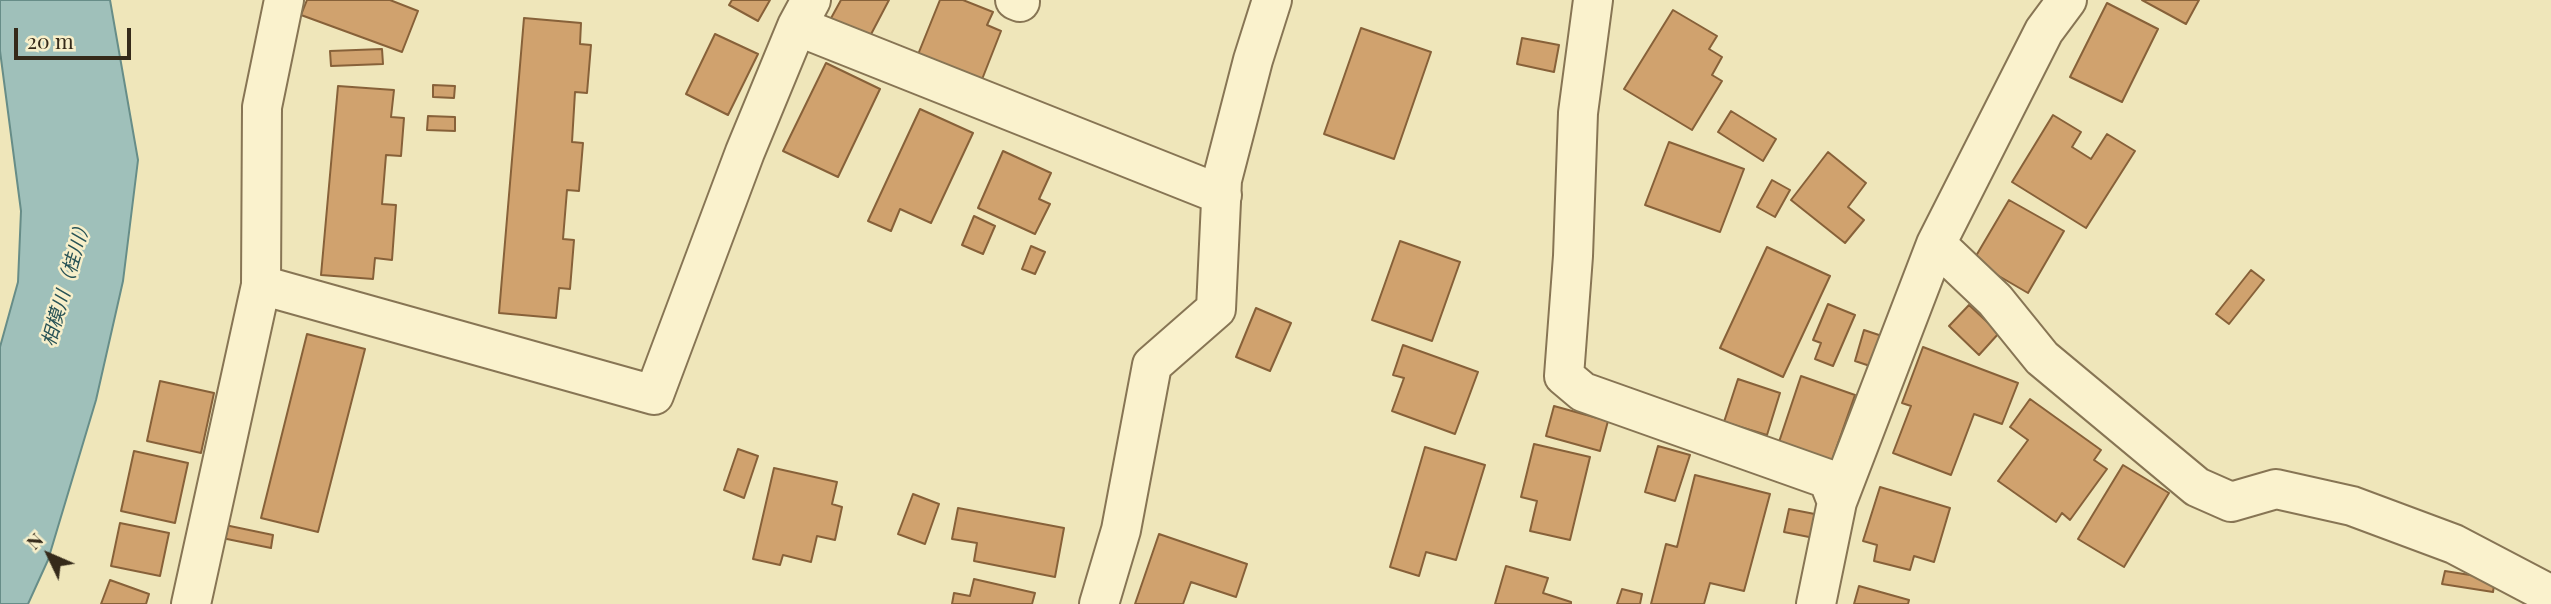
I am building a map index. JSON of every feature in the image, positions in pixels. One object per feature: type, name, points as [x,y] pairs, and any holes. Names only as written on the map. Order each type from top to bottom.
[{"type":"street","points":[[191,604],[261,285],[262,107],[284,0]]},
{"type":"street","points":[[1098,604],[1121,530],[1152,365],[1216,309],[1226,168],[1253,60],[1272,0]]},
{"type":"street","points":[[1593,0],[1578,113],[1573,256],[1564,376],[1583,392],[1828,479],[1838,502]]},
{"type":"street","points":[[1816,604],[1838,502],[1937,244],[2044,31],[2067,0]]},
{"type":"street","points":[[261,285],[654,395],[745,152],[804,13],[1222,195]]},
{"type":"street","points":[[1937,244],[1995,300],[2042,358],[2197,487],[2231,502],[2276,489],[2352,506],[2454,544],[2551,594]]},
{"type":"water","name":"相模川（桂川）","points":[[0,0],[110,0],[138,160],[123,281],[96,400],[48,560],[28,604],[0,604],[0,347],[18,282],[21,211],[0,51]]},
{"type":"building","points":[[307,0],[390,0],[418,11],[402,52],[301,15]]},
{"type":"building","points":[[732,0],[770,0],[758,21],[729,5]]},
{"type":"building","points":[[841,0],[889,0],[868,40],[830,20]]},
{"type":"building","points":[[940,0],[963,0],[993,12],[987,25],[1001,31],[981,82],[917,57]]},
{"type":"building","points":[[2142,0],[2199,0],[2186,24]]},
{"type":"building","points":[[2107,3],[2158,29],[2122,102],[2070,77]]},
{"type":"building","points":[[1673,10],[1717,36],[1709,49],[1722,57],[1712,75],[1722,81],[1692,130],[1624,89]]},
{"type":"building","points":[[524,18],[581,23],[580,44],[591,45],[587,93],[575,92],[572,142],[583,143],[579,191],[567,190],[563,239],[574,240],[570,289],[559,288],[556,318],[499,313]]},
{"type":"building","points":[[1361,28],[1431,52],[1394,159],[1324,134]]},
{"type":"building","points":[[715,34],[758,54],[728,115],[686,94]]},
{"type":"building","points":[[1522,38],[1559,45],[1554,72],[1517,64]]},
{"type":"building","points":[[382,49],[383,64],[331,66],[330,51]]},
{"type":"building","points":[[826,63],[880,89],[838,177],[783,151]]},
{"type":"building","points":[[433,85],[455,86],[454,98],[433,97]]},
{"type":"building","points":[[338,86],[394,90],[391,117],[404,118],[401,156],[386,155],[382,204],[396,205],[392,260],[375,258],[373,279],[321,275]]},
{"type":"building","points":[[920,109],[973,133],[931,223],[900,209],[891,231],[868,221]]},
{"type":"building","points":[[1731,111],[1776,139],[1763,161],[1718,132]]},
{"type":"building","points":[[2053,115],[2081,132],[2072,147],[2091,159],[2107,134],[2135,151],[2086,228],[2012,182]]},
{"type":"building","points":[[428,116],[455,117],[455,131],[427,130]]},
{"type":"building","points":[[1669,142],[1744,169],[1720,232],[1645,205]]},
{"type":"building","points":[[1003,151],[1051,173],[1039,199],[1050,204],[1035,234],[978,208]]},
{"type":"building","points":[[1828,152],[1866,183],[1848,207],[1864,220],[1845,243],[1791,200]]},
{"type":"building","points":[[1772,180],[1790,190],[1775,217],[1757,207]]},
{"type":"building","points":[[2009,200],[2064,231],[2028,293],[1973,261]]},
{"type":"building","points":[[974,216],[995,226],[983,254],[962,245]]},
{"type":"building","points":[[1400,241],[1460,262],[1432,341],[1372,320]]},
{"type":"building","points":[[1031,246],[1045,252],[1035,274],[1022,269]]},
{"type":"building","points":[[1767,247],[1830,276],[1783,377],[1720,348]]},
{"type":"building","points":[[2251,270],[2264,280],[2229,324],[2216,314]]},
{"type":"building","points":[[1828,304],[1855,315],[1833,366],[1815,359],[1821,343],[1813,340]]},
{"type":"building","points":[[1969,305],[1999,333],[1979,355],[1949,326]]},
{"type":"building","points":[[1256,308],[1291,323],[1270,371],[1236,357]]},
{"type":"building","points":[[1864,330],[1891,339],[1882,370],[1855,361]]},
{"type":"building","points":[[307,334],[365,349],[318,532],[261,518]]},
{"type":"building","points":[[1403,345],[1478,372],[1455,434],[1392,411],[1404,378],[1393,375]]},
{"type":"building","points":[[1923,347],[2018,383],[2002,424],[1974,414],[1951,475],[1893,453],[1911,406],[1902,403]]},
{"type":"building","points":[[1801,376],[1855,395],[1830,466],[1777,448]]},
{"type":"building","points":[[1738,379],[1780,393],[1767,435],[1724,422]]},
{"type":"building","points":[[160,381],[214,393],[201,453],[147,441]]},
{"type":"building","points":[[2030,399],[2101,450],[2094,460],[2107,469],[2070,520],[2062,513],[2056,522],[1998,481],[2028,440],[2010,427]]},
{"type":"building","points":[[1554,406],[1608,421],[1600,451],[1546,436]]},
{"type":"building","points":[[1534,444],[1590,457],[1570,540],[1530,531],[1537,501],[1521,497]]},
{"type":"building","points":[[1658,446],[1690,455],[1675,501],[1645,492]]},
{"type":"building","points":[[1425,447],[1485,465],[1456,560],[1426,552],[1419,576],[1390,567]]},
{"type":"building","points":[[738,449],[758,456],[744,498],[724,490]]},
{"type":"building","points":[[134,451],[188,463],[175,523],[121,511]]},
{"type":"building","points":[[2123,465],[2169,493],[2124,567],[2078,539]]},
{"type":"building","points":[[774,468],[837,482],[832,504],[842,507],[835,540],[817,536],[811,562],[783,555],[780,565],[753,559]]},
{"type":"building","points":[[1695,475],[1770,494],[1744,591],[1710,583],[1704,604],[1651,604],[1666,544],[1677,547]]},
{"type":"building","points":[[1880,487],[1950,508],[1934,562],[1914,556],[1910,570],[1874,561],[1877,545],[1863,541]]},
{"type":"building","points":[[913,494],[939,504],[925,544],[898,534]]},
{"type":"building","points":[[958,508],[1064,528],[1055,577],[974,561],[977,543],[952,539]]},
{"type":"building","points":[[1789,509],[1825,516],[1819,539],[1784,532]]},
{"type":"building","points":[[120,523],[169,533],[160,576],[111,566]]},
{"type":"building","points":[[225,525],[273,535],[271,548],[222,538]]},
{"type":"building","points":[[1159,534],[1247,564],[1236,597],[1191,582],[1183,604],[1135,604]]},
{"type":"building","points":[[1506,566],[1548,578],[1543,593],[1571,604],[1495,604]]},
{"type":"building","points":[[2445,571],[2495,579],[2493,592],[2442,584]]},
{"type":"building","points":[[974,579],[1035,593],[1032,604],[952,604],[954,593],[970,596]]},
{"type":"building","points":[[110,580],[149,594],[146,604],[101,604]]},
{"type":"building","points":[[1859,586],[1909,600],[1908,604],[1854,604]]},
{"type":"building","points":[[1622,589],[1642,594],[1640,604],[1617,604]]}]
